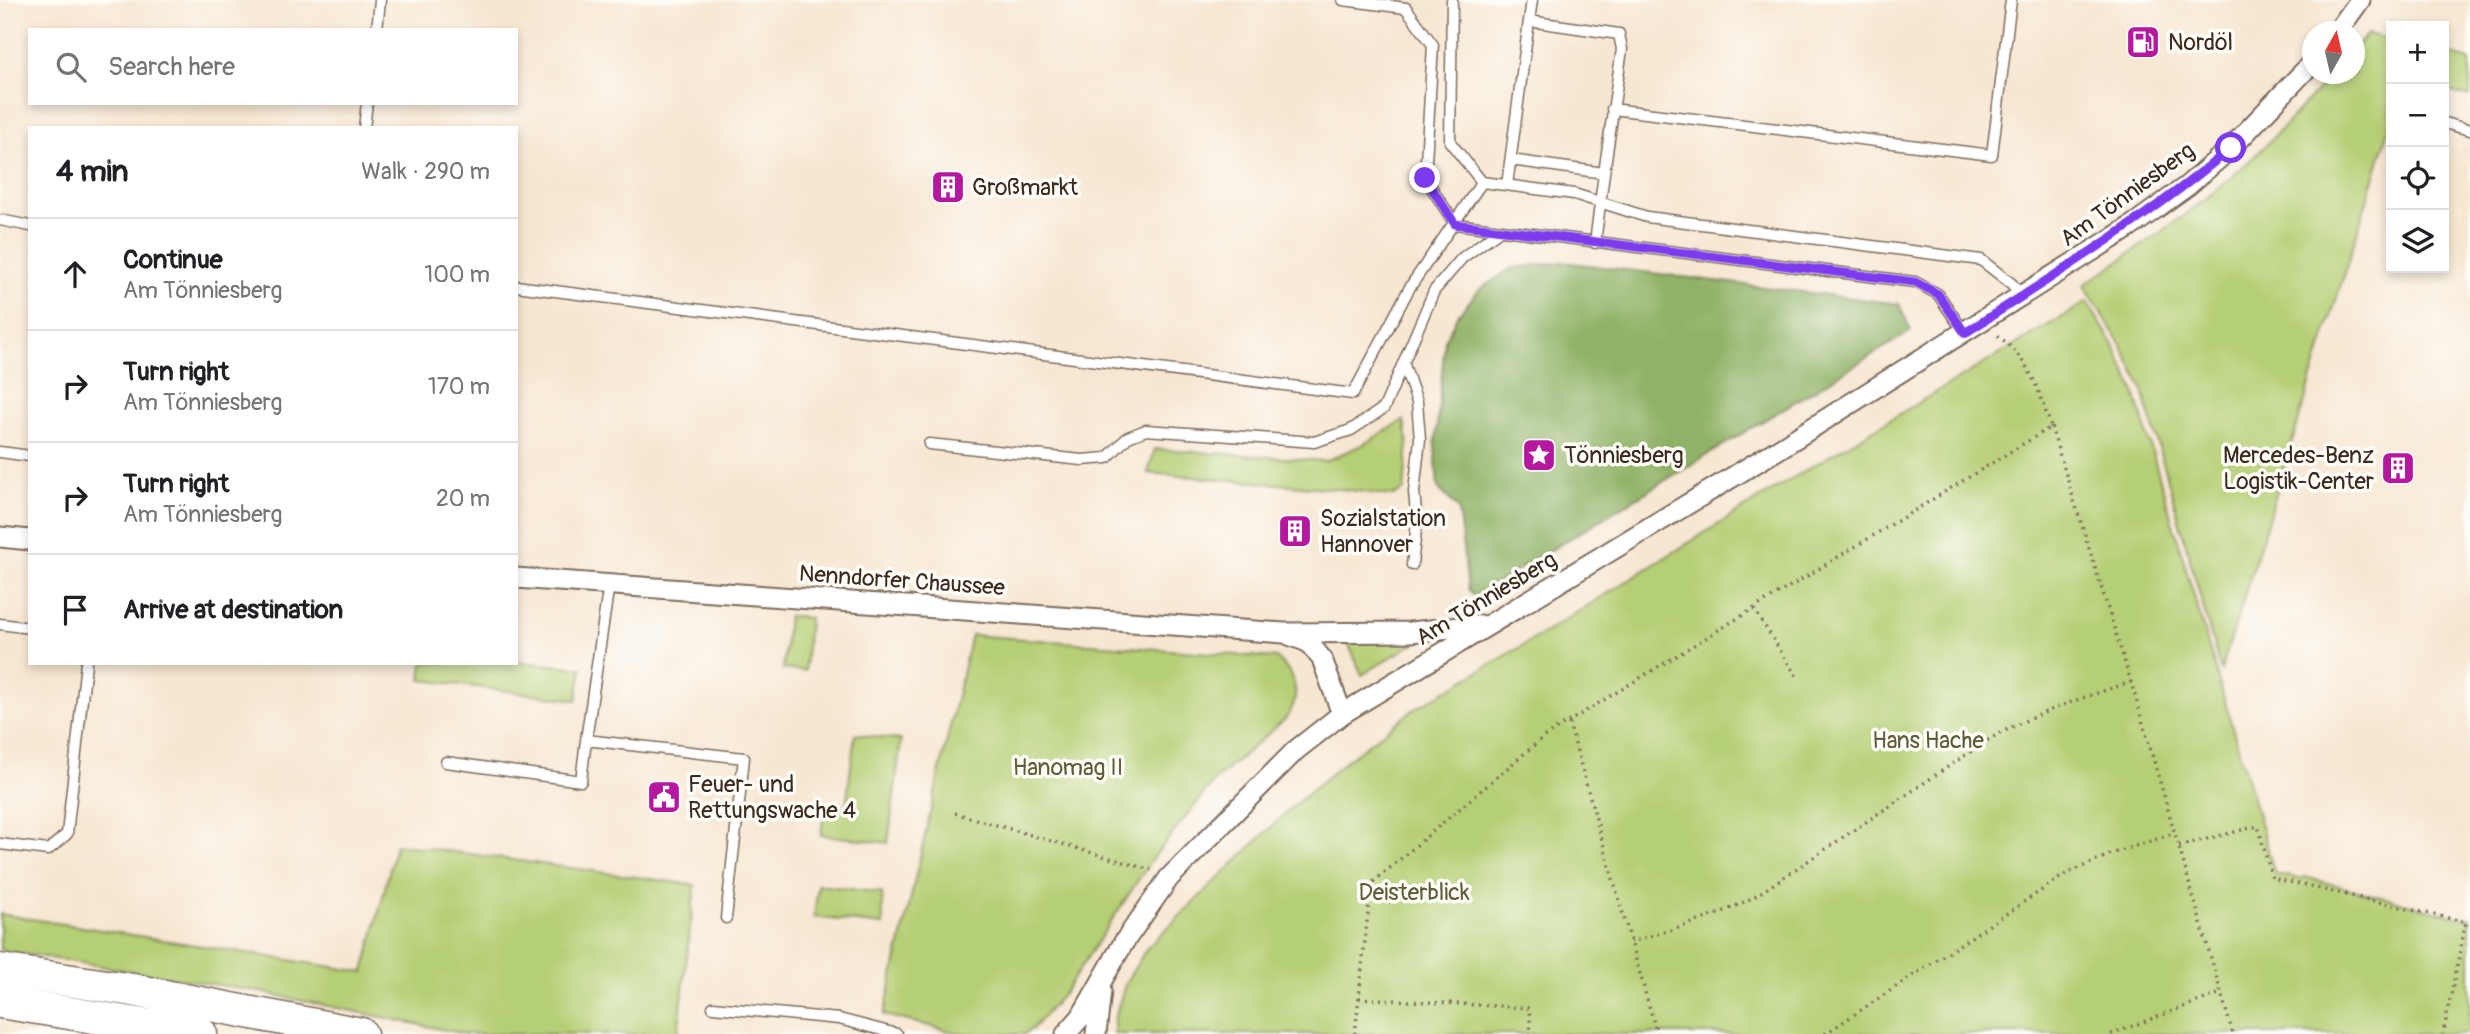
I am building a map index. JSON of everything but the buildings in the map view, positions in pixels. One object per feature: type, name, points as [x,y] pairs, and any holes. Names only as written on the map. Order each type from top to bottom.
[{"type":"highway","points":[[0,970],[133,990],[361,1034]]},
{"type":"highway","points":[[0,1002],[201,1034]]},
{"type":"highway","points":[[0,1021],[74,1034]]},
{"type":"street","points":[[2345,21],[2360,0]]},
{"type":"street","name":"Am Tönniesberg","points":[[1066,1034],[1081,1017],[1124,942],[1169,878],[1296,751],[1342,714],[1965,333],[2130,227],[2186,186],[2231,148],[2302,73]]},
{"type":"street","points":[[0,537],[28,540]]},
{"type":"street","name":"Nenndorfer Chaussee","points":[[518,578],[1284,633],[1410,632],[1488,624]]},
{"type":"street","name":"Nenndorfer Chaussee","points":[[1284,633],[1308,642],[1322,659],[1342,714]]},
{"type":"street","name":"Am Tönniesberg","points":[[1096,1034],[1102,984]]},
{"type":"lane","points":[[377,28],[380,0]]},
{"type":"lane","points":[[1343,0],[1406,8],[1433,45],[1425,178],[1455,224],[1915,282],[1938,294],[1965,333]]},
{"type":"lane","points":[[1452,0],[1450,142],[1482,182],[1574,194],[1647,217],[1981,260],[2012,284],[2021,296]]},
{"type":"lane","points":[[1507,185],[1532,0]]},
{"type":"lane","points":[[1612,109],[1992,155],[2011,0]]},
{"type":"lane","points":[[1529,21],[1619,34],[1622,49],[1595,243]]},
{"type":"lane","points":[[364,126],[367,105]]},
{"type":"lane","points":[[2449,124],[2470,130]]},
{"type":"lane","points":[[1511,160],[1604,173]]},
{"type":"lane","points":[[518,286],[1353,394],[1410,287],[1482,182]]},
{"type":"lane","points":[[0,220],[28,226]]},
{"type":"lane","points":[[929,444],[1082,460],[1107,458],[1128,437],[1146,430],[1314,442],[1351,430],[1384,408],[1434,291],[1462,258],[1500,230]]},
{"type":"lane","points":[[1404,365],[1418,402],[1420,439],[1414,492],[1416,522],[1412,565]]},
{"type":"lane","points":[[0,452],[28,456]]},
{"type":"lane","points":[[446,762],[581,781],[609,584]]},
{"type":"lane","points":[[0,624],[28,628]]},
{"type":"lane","points":[[0,844],[48,850],[67,834],[86,665]]},
{"type":"lane","points":[[586,740],[744,758],[726,918]]},
{"type":"lane","points":[[713,1007],[839,1018],[897,1034]]},
{"type":"path","points":[[1995,333],[2013,348],[2026,364],[2051,427],[2131,682],[2233,1034]]},
{"type":"path","points":[[1355,1034],[1371,884],[1545,736],[2051,427]]},
{"type":"path","points":[[1755,610],[1797,677]]},
{"type":"path","points":[[1630,942],[1734,908],[2017,723],[2131,682]]},
{"type":"path","points":[[1569,723],[1657,1034]]},
{"type":"path","points":[[955,813],[1169,878]]},
{"type":"path","points":[[2179,846],[2258,826],[2272,878],[2466,922],[2443,1034]]},
{"type":"path","points":[[1825,1034],[2066,874],[2111,854],[2175,833]]},
{"type":"path","points":[[2111,1034],[2221,993]]},
{"type":"path","points":[[1359,998],[1529,1008],[1531,1034]]},
{"type":"green space","points":[[2367,34],[2386,39],[2386,139],[2221,671],[2142,387],[2121,345],[2084,285],[2206,199],[2266,145],[2323,84],[2365,84]]},
{"type":"green space","points":[[2449,54],[2470,60],[2470,97],[2449,91]]},
{"type":"green space","points":[[1564,262],[1899,304],[1911,331],[1475,596],[1468,589],[1458,508],[1438,488],[1435,448],[1445,340],[1457,316],[1479,290],[1512,268]]},
{"type":"green space","name":"Hans Hache","points":[[2087,302],[2112,342],[2134,390],[2275,874],[2299,879],[2305,877],[2470,918],[2470,1034],[1114,1034],[1114,1020],[1126,982],[1147,948],[1292,807],[1347,760],[1413,710]]},
{"type":"green space","points":[[1404,420],[1408,442],[1404,490],[1393,496],[1148,473],[1155,449],[1325,461],[1362,445]]},
{"type":"green space","points":[[788,616],[809,618],[805,671],[783,669]]},
{"type":"green space","name":"Hanomag II","points":[[971,635],[1276,658],[1288,671],[1294,686],[1294,702],[1286,718],[1215,780],[1150,862],[1064,993],[1033,1028],[1024,1034],[962,1034],[884,1015]]},
{"type":"green space","points":[[1419,640],[1362,675],[1348,643]]},
{"type":"green space","points":[[518,662],[582,668],[577,700],[421,680],[423,665],[518,665]]},
{"type":"green space","points":[[855,734],[901,740],[888,843],[821,835],[825,804],[846,807]]},
{"type":"green space","points":[[396,844],[695,885],[678,1034],[465,1034],[250,990],[0,950],[0,914],[364,972]]},
{"type":"green space","points":[[818,885],[882,893],[883,925],[814,917]]},
{"type":"place","name":"Nordöl","points":[[2143,42]]},
{"type":"place","name":"Großmarkt","points":[[948,187]]},
{"type":"place","name":"Tönniesberg","points":[[1539,455]]},
{"type":"place","name":"Mercedes-Benz Logistik-Center","points":[[2398,468]]},
{"type":"place","name":"Sozialstation Hannover","points":[[1295,531]]},
{"type":"place","name":"Feuer- und Rettungswache 4","points":[[664,797]]},
{"type":"route","points":[[1425,178],[1455,224],[1915,282],[1938,294],[1965,333],[2130,227],[2186,186],[2231,148]]},
{"type":"park label","name":"Deisterblick","points":[[1414,892]]}]
